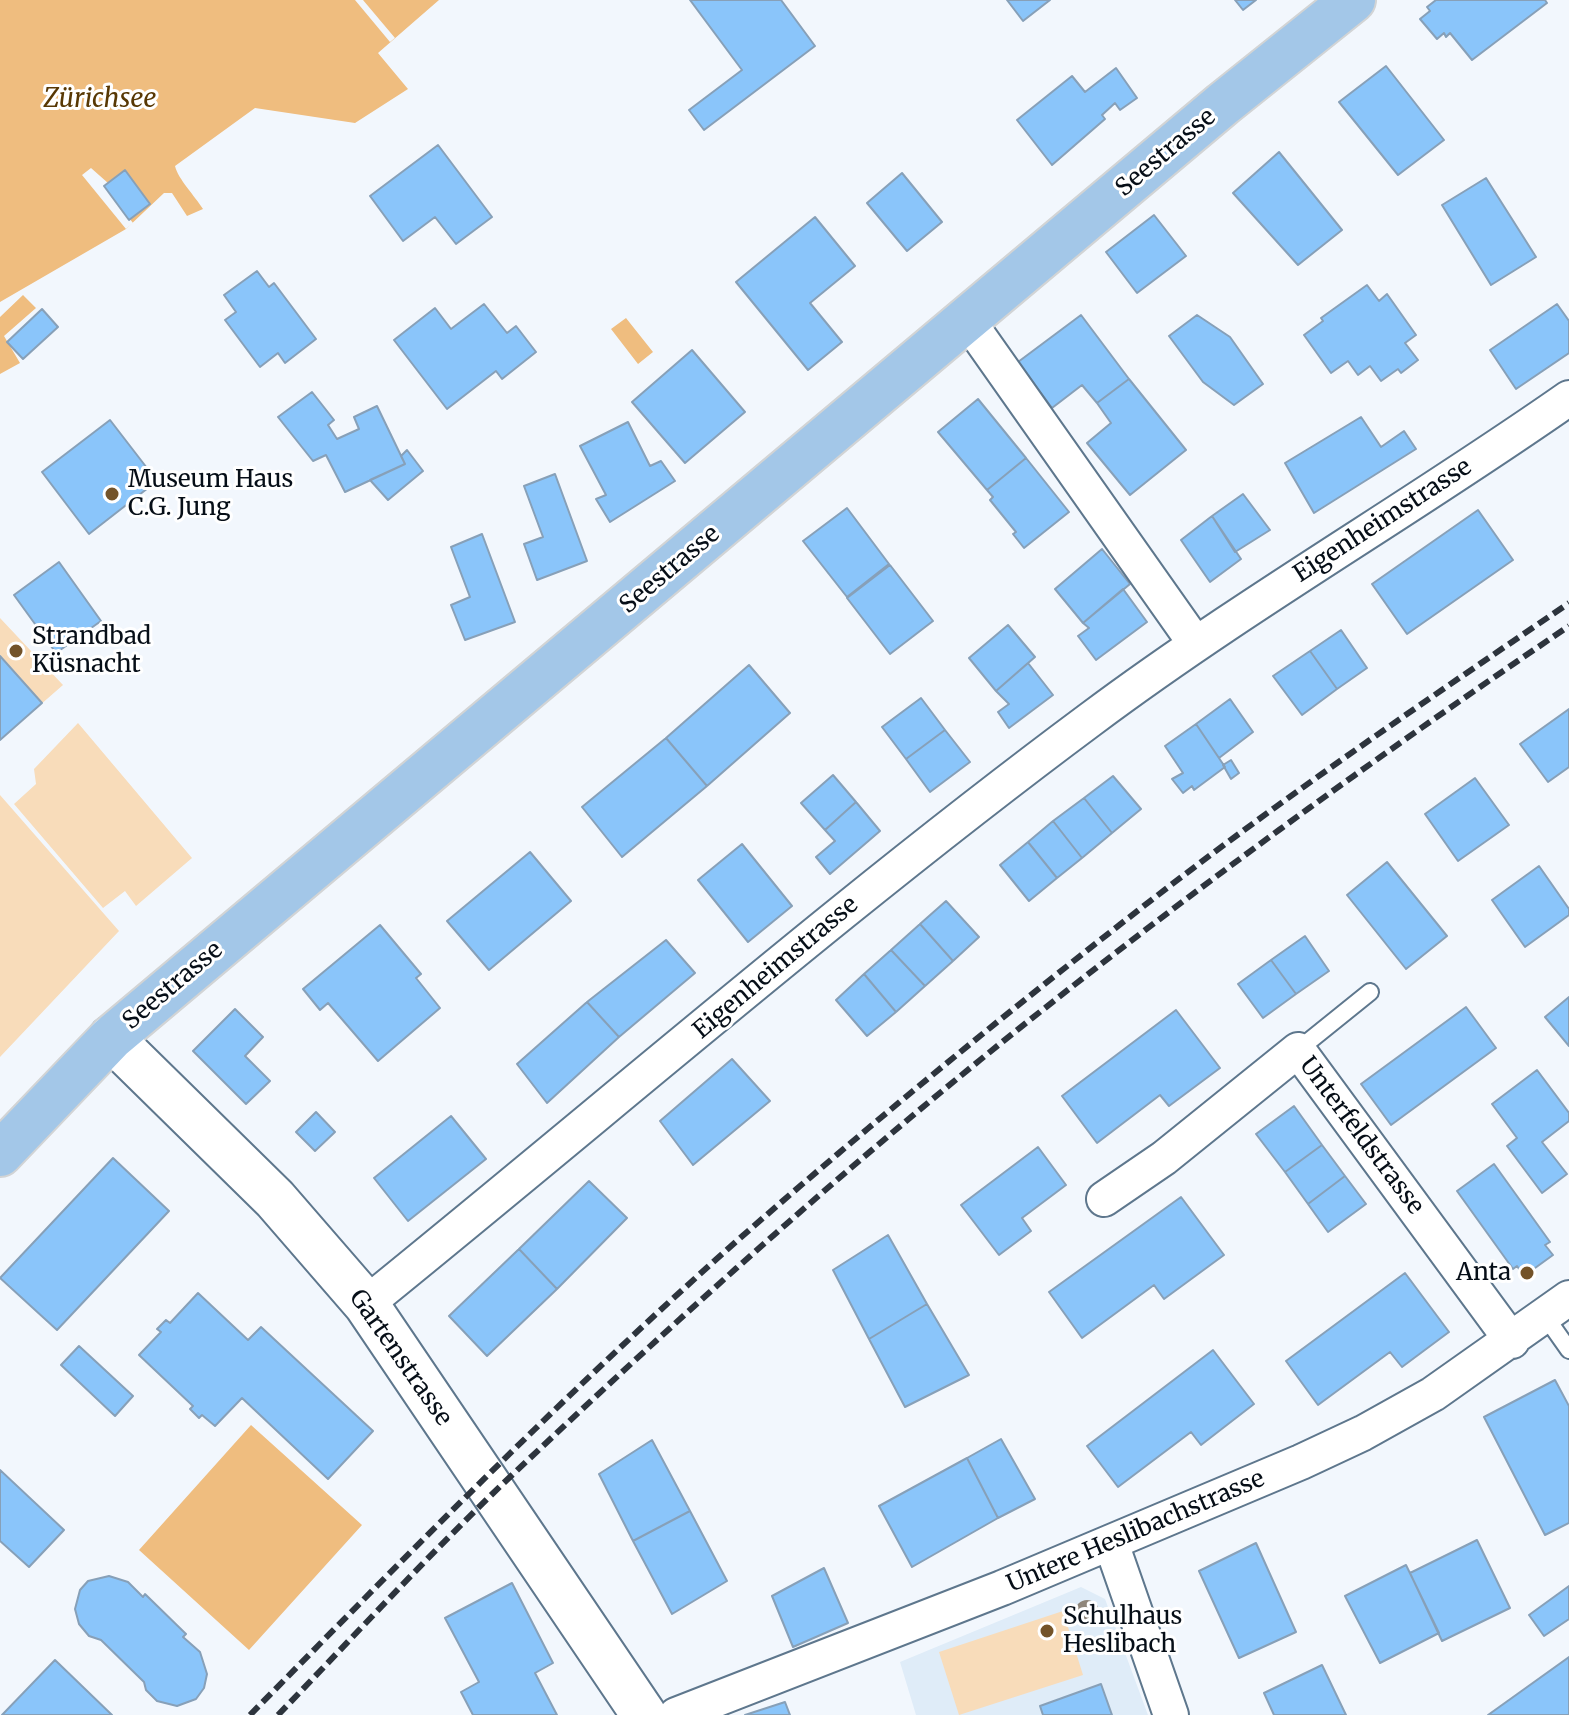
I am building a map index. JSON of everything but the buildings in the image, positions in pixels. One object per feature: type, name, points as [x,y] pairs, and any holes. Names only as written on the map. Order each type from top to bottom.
[{"type":"main road","name":"Seestrasse","points":[[0,1154],[111,1038],[1223,104],[1353,0]]},
{"type":"street","points":[[968,321],[1195,643]]},
{"type":"street","name":"Eigenheimstrasse","points":[[366,1304],[915,854],[1090,719],[1195,643],[1569,398]]},
{"type":"street","name":"Gartenstrasse","points":[[111,1038],[275,1199],[366,1304],[644,1715]]},
{"type":"street","name":"Unterfeldstrasse","points":[[1104,1199],[1164,1158],[1298,1050],[1512,1341]]},
{"type":"street","name":"Untere Heslibachstrasse","points":[[676,1715],[1111,1543],[1301,1462],[1363,1433],[1433,1394],[1557,1307]]},
{"type":"street","points":[[1111,1543],[1171,1715]]},
{"type":"lane","points":[[1298,1050],[1370,992]]},
{"type":"lane","points":[[1557,1307],[1569,1350]]},
{"type":"shaded area","name":"Strandbad Küsnacht","points":[[0,618],[63,685],[0,740]]},
{"type":"shaded area","points":[[78,723],[192,858],[136,906],[125,891],[103,908],[14,804],[36,784],[34,769]]},
{"type":"shaded area","points":[[0,795],[119,931],[0,1057]]},
{"type":"shaded area","name":"Schulhaus Heslibach","points":[[1081,1587],[1105,1599],[1148,1715],[916,1715],[900,1662]]},
{"type":"shaded area","points":[[1063,1611],[1083,1675],[959,1715],[939,1652]]},
{"type":"water","name":"Zürichsee","points":[[0,0],[439,0],[378,53],[408,89],[355,123],[255,108],[175,166],[203,209],[187,216],[172,193],[164,193],[126,229],[0,302]]},
{"type":"water","points":[[23,295],[36,308],[4,336],[20,363],[0,374],[0,317]]},
{"type":"water","points":[[626,318],[653,352],[638,364],[611,329]]},
{"type":"water","points":[[251,1425],[362,1525],[249,1650],[139,1550]]},
{"type":"pier","points":[[355,0],[363,0],[395,38],[390,42]]},
{"type":"pier","points":[[91,168],[108,183],[104,186],[133,223],[126,229],[82,175]]},
{"type":"railway","points":[[250,1715],[435,1527],[624,1343],[854,1140],[1056,975],[1208,857],[1361,746],[1569,603]]},
{"type":"railway","points":[[278,1715],[432,1554],[528,1460],[750,1256],[922,1108],[1197,891],[1418,730],[1569,626]]},
{"type":"place","name":"Museum Haus C.G. Jung","points":[[112,494]]},
{"type":"place","name":"Strandbad Küsnacht","points":[[16,651]]},
{"type":"place","name":"Anta","points":[[1527,1273]]},
{"type":"place","name":"Schulhaus Heslibach","points":[[1047,1631]]}]
